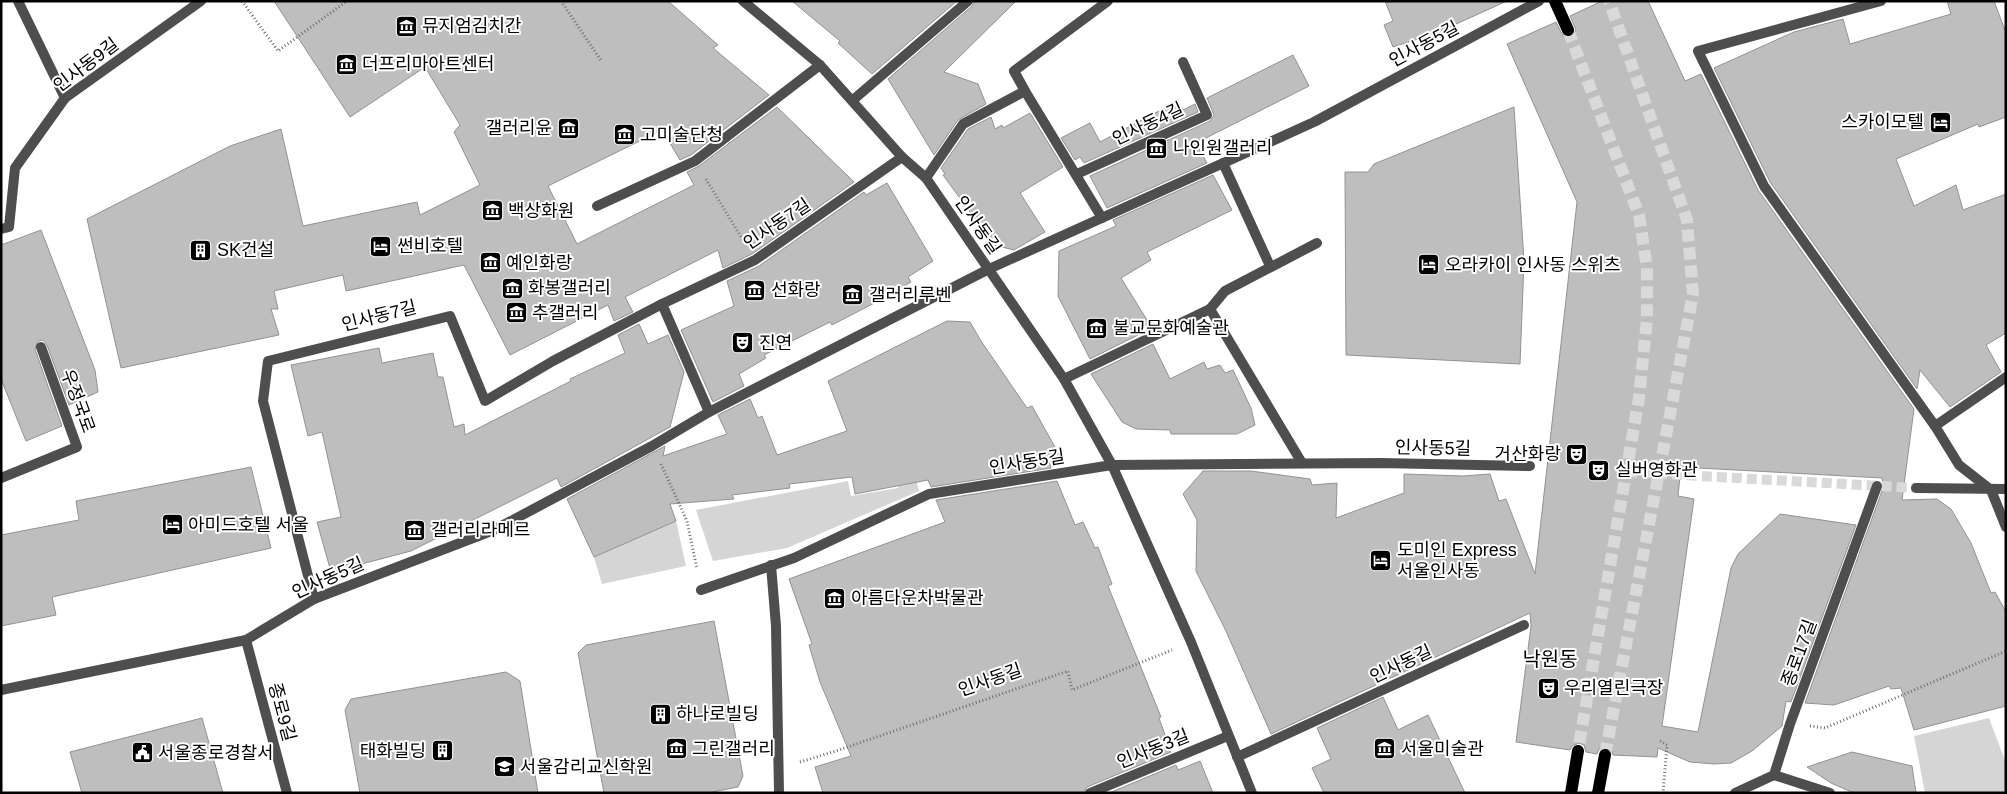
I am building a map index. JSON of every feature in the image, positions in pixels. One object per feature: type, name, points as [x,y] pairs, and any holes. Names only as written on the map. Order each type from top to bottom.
[{"type":"main road","points":[[1555,1],[1568,30]]},
{"type":"main road","points":[[1571,793],[1578,751]]},
{"type":"main road","points":[[1598,793],[1605,755]]},
{"type":"street","points":[[18,1],[65,98]]},
{"type":"street","name":"인사동9길","points":[[1,230],[9,226],[16,168],[65,98],[201,1]]},
{"type":"street","name":"인사동길","points":[[743,1],[820,65],[902,157],[926,178],[1064,379],[1112,465],[1191,642],[1252,793]]},
{"type":"street","points":[[853,100],[968,1]]},
{"type":"street","points":[[1102,218],[1014,71],[1108,1]]},
{"type":"street","name":"인사동5길","points":[[1,690],[246,640],[314,599],[494,530],[652,446],[709,412],[989,269],[1314,122],[1539,1]]},
{"type":"street","points":[[1881,1],[1698,51],[1764,186],[1936,426],[1959,465],[1990,490],[2006,527]]},
{"type":"street","name":"인사동4길","points":[[1077,174],[1207,115],[1183,62]]},
{"type":"street","points":[[597,206],[695,161],[820,65]]},
{"type":"street","points":[[926,178],[963,124],[1026,91]]},
{"type":"street","name":"인사동7길","points":[[314,599],[263,401],[268,361],[450,316],[485,401],[553,361],[662,304],[755,260],[902,157]]},
{"type":"street","points":[[1223,163],[1270,266]]},
{"type":"street","points":[[1064,379],[1210,309],[1225,291],[1317,243]]},
{"type":"street","points":[[662,304],[709,412]]},
{"type":"street","points":[[1210,309],[1302,463]]},
{"type":"street","name":"우정국로","points":[[1,478],[77,447],[41,347]]},
{"type":"street","points":[[1936,426],[2006,377]]},
{"type":"street","name":"인사동5길","points":[[701,590],[794,558],[929,494],[1112,465],[1302,463],[1530,466]]},
{"type":"street","name":"종로17길","points":[[1774,775],[1790,724],[1877,486]]},
{"type":"street","points":[[1916,488],[2006,489]]},
{"type":"street","points":[[771,565],[776,626],[779,793]]},
{"type":"street","name":"인사동길","points":[[1237,756],[1524,625]]},
{"type":"street","name":"종로9길","points":[[246,640],[287,793]]},
{"type":"street","name":"인사동3길","points":[[1090,793],[1228,736]]},
{"type":"street","points":[[1735,793],[1774,775],[1830,793]]},
{"type":"path","points":[[242,1],[278,51],[347,1]]},
{"type":"path","points":[[561,1],[602,62]]},
{"type":"path","points":[[695,161],[755,260]]},
{"type":"path","points":[[652,446],[687,521],[701,590]]},
{"type":"path","name":"인사동길","points":[[791,764],[845,748],[1068,670],[1072,690],[1191,642]]},
{"type":"path","points":[[1790,724],[1825,728],[2006,651]]},
{"type":"path","points":[[1660,741],[1668,745],[1663,793]]},
{"type":"shaded area","points":[[912,462],[919,491],[787,548],[713,561],[696,510],[848,481],[851,496],[898,488],[893,465]]},
{"type":"shaded area","points":[[676,521],[686,566],[602,584],[594,557]]},
{"type":"shaded area","points":[[1989,718],[2006,763],[2006,792],[1925,793],[1914,736]]},
{"type":"building","points":[[274,1],[668,1],[718,45],[713,48],[769,95],[691,155],[680,160],[662,130],[548,186],[577,244],[694,185],[687,172],[699,166],[777,107],[854,182],[752,254],[723,268],[718,250],[625,297],[633,312],[614,321],[608,305],[510,355],[464,265],[346,291],[343,275],[274,291],[278,309],[271,309],[279,335],[121,368],[87,219],[230,146],[281,129],[303,226],[417,202],[420,215],[480,185],[454,132],[460,125],[425,67],[350,117]]},
{"type":"building","points":[[792,1],[957,1],[872,74],[838,43],[840,41]]},
{"type":"building","points":[[975,1],[1016,1],[944,72],[978,84],[986,104],[958,120],[934,155],[888,79],[972,6]]},
{"type":"building","points":[[1385,1],[1507,1],[1434,34],[1393,47],[1384,25],[1393,21]]},
{"type":"building","points":[[1602,1],[1648,1],[1685,81],[1701,74],[1758,190],[1914,409],[1902,500],[1937,499],[1951,509],[1971,543],[1991,593],[1995,592],[2006,612],[2006,706],[1914,730],[1901,688],[1891,689],[1889,686],[1834,705],[1805,703],[1883,488],[1882,478],[1681,467],[1678,496],[1694,499],[1662,726],[1698,732],[1731,568],[1738,554],[1780,514],[1856,525],[1791,702],[1786,701],[1782,726],[1752,751],[1731,763],[1714,764],[1690,762],[1658,748],[1657,757],[1613,755],[1611,749],[1606,747],[1599,749],[1597,754],[1586,752],[1584,745],[1579,743],[1572,746],[1570,750],[1516,742],[1531,626],[1530,613],[1271,734],[1226,631],[1196,571],[1197,520],[1183,494],[1203,471],[1251,471],[1310,479],[1312,485],[1337,483],[1336,518],[1404,493],[1404,474],[1463,476],[1490,474],[1499,501],[1506,499],[1535,574],[1577,202],[1507,44],[1556,22],[1563,36],[1572,37],[1576,30],[1570,16]]},
{"type":"building","points":[[1947,1],[1994,1],[2006,33],[2006,117],[1979,127],[1978,124],[1896,159],[1914,206],[1956,185],[1963,210],[2006,194],[2006,333],[1986,345],[2001,372],[1950,407],[1920,370],[1917,389],[1770,182],[1714,68],[1794,32],[1843,19],[1850,44],[1951,14]]},
{"type":"building","points":[[1293,55],[1309,86],[1196,143],[1207,163],[1107,208],[1090,176],[1210,121],[1214,115],[1207,98]]},
{"type":"building","points":[[1178,101],[1183,110],[1195,104],[1198,112],[1084,163],[1080,157],[1075,160],[1061,138],[1090,123],[1100,142]]},
{"type":"building","name":"오라카이 인사동 스위츠","points":[[1514,107],[1524,261],[1520,364],[1346,355],[1345,172],[1368,172],[1374,164]]},
{"type":"building","points":[[1030,113],[1063,167],[1020,193],[1045,232],[1014,250],[994,245],[943,175],[945,174],[941,168],[968,129],[991,117],[995,129],[1002,125],[1003,128]]},
{"type":"building","points":[[1213,175],[1232,210],[1147,252],[1151,260],[1121,278],[1152,328],[1090,359],[1058,296],[1059,251],[1116,226],[1113,220]]},
{"type":"building","points":[[887,183],[933,261],[908,277],[911,282],[884,298],[832,325],[830,322],[764,355],[766,358],[739,374],[744,386],[713,402],[681,330],[734,306],[727,281],[759,266],[864,192],[866,195]]},
{"type":"building","points":[[41,230],[95,370],[98,392],[69,405],[47,345],[43,340],[38,341],[35,349],[62,426],[26,441],[1,379],[1,245]]},
{"type":"building","points":[[947,321],[970,322],[1027,408],[1032,406],[1060,456],[1048,459],[1051,468],[931,487],[928,480],[855,494],[852,477],[789,484],[790,488],[732,495],[734,499],[670,504],[676,521],[594,557],[567,499],[665,446],[663,456],[727,434],[718,415],[750,399],[758,418],[762,416],[777,455],[847,431],[828,381]]},
{"type":"building","points":[[639,324],[648,344],[668,335],[684,372],[670,427],[561,487],[557,478],[411,551],[331,572],[317,522],[341,517],[322,432],[308,436],[291,365],[379,348],[382,363],[433,353],[438,377],[443,377],[454,427],[464,424],[465,435],[571,381],[570,379],[625,353],[618,335]]},
{"type":"building","points":[[1153,344],[1170,379],[1204,362],[1207,369],[1220,365],[1225,373],[1233,370],[1251,408],[1255,425],[1237,434],[1171,434],[1170,430],[1136,429],[1122,422],[1091,374]]},
{"type":"building","name":"아미드호텔 서울","points":[[251,467],[271,548],[52,597],[56,615],[1,626],[1,535],[79,520],[76,501]]},
{"type":"building","points":[[1057,481],[1075,525],[1083,522],[1095,548],[1098,547],[1112,584],[1108,586],[1161,717],[1159,718],[1171,752],[1087,787],[1083,793],[823,793],[815,767],[851,756],[820,682],[809,645],[812,644],[789,579],[945,522],[936,500]]},
{"type":"building","name":"하나로빌딩","points":[[714,621],[743,776],[738,787],[707,793],[604,793],[578,653],[586,645]]},
{"type":"building","name":"태화빌딩","points":[[506,672],[520,681],[538,793],[360,793],[345,710],[351,699]]},
{"type":"building","name":"서울미술관","points":[[1383,697],[1398,730],[1428,715],[1465,793],[1324,793],[1312,768],[1331,759],[1317,728]]},
{"type":"building","name":"서울종로경찰서","points":[[202,718],[223,793],[82,793],[70,752]]},
{"type":"building","points":[[1852,752],[1912,766],[1916,793],[1854,793],[1831,783],[1807,767]]},
{"type":"building","points":[[1200,761],[1213,793],[1109,793],[1176,765],[1178,770]]},
{"type":"tunnel","points":[[1605,755],[1693,294],[1687,220],[1609,1]]},
{"type":"tunnel","points":[[1568,30],[1639,215],[1647,268],[1647,319],[1639,398],[1578,751]]},
{"type":"tunnel","points":[[1627,472],[1916,488]]},
{"type":"place","name":"뮤지엄김치간","points":[[406,26]]},
{"type":"place","name":"더프리마아트센터","points":[[346,64]]},
{"type":"place","name":"스카이모텔","points":[[1940,122]]},
{"type":"place","name":"갤러리윤","points":[[568,128]]},
{"type":"place","name":"고미술단청","points":[[624,135]]},
{"type":"place","name":"나인원갤러리","points":[[1157,148]]},
{"type":"place","name":"백상화원","points":[[492,211]]},
{"type":"place","name":"썬비호텔","points":[[381,246]]},
{"type":"place","name":"SK건설","points":[[201,250]]},
{"type":"place","name":"예인화랑","points":[[490,263]]},
{"type":"place","name":"오라카이 인사동 스위츠","points":[[1429,265]]},
{"type":"place","name":"화봉갤러리","points":[[512,288]]},
{"type":"place","name":"선화랑","points":[[755,290]]},
{"type":"place","name":"갤러리루벤","points":[[853,295]]},
{"type":"place","name":"추갤러리","points":[[516,313]]},
{"type":"place","name":"불교문화예술관","points":[[1097,328]]},
{"type":"place","name":"진연","points":[[743,343]]},
{"type":"place","name":"거산화랑","points":[[1577,454]]},
{"type":"place","name":"실버영화관","points":[[1599,470]]},
{"type":"place","name":"아미드호텔 서울","points":[[172,525]]},
{"type":"place","name":"갤러리라메르","points":[[415,530]]},
{"type":"place","name":"도미인 Express 서울인사동","points":[[1381,560]]},
{"type":"place","name":"아름다운차박물관","points":[[835,598]]},
{"type":"place","name":"우리열린극장","points":[[1548,688]]},
{"type":"place","name":"하나로빌딩","points":[[660,714]]},
{"type":"place","name":"그린갤러리","points":[[676,749]]},
{"type":"place","name":"서울미술관","points":[[1385,749]]},
{"type":"place","name":"태화빌딩","points":[[442,751]]},
{"type":"place","name":"서울종로경찰서","points":[[142,753]]},
{"type":"place","name":"서울감리교신학원","points":[[504,767]]},
{"type":"district","name":"낙원동","points":[[1550,659]]}]
